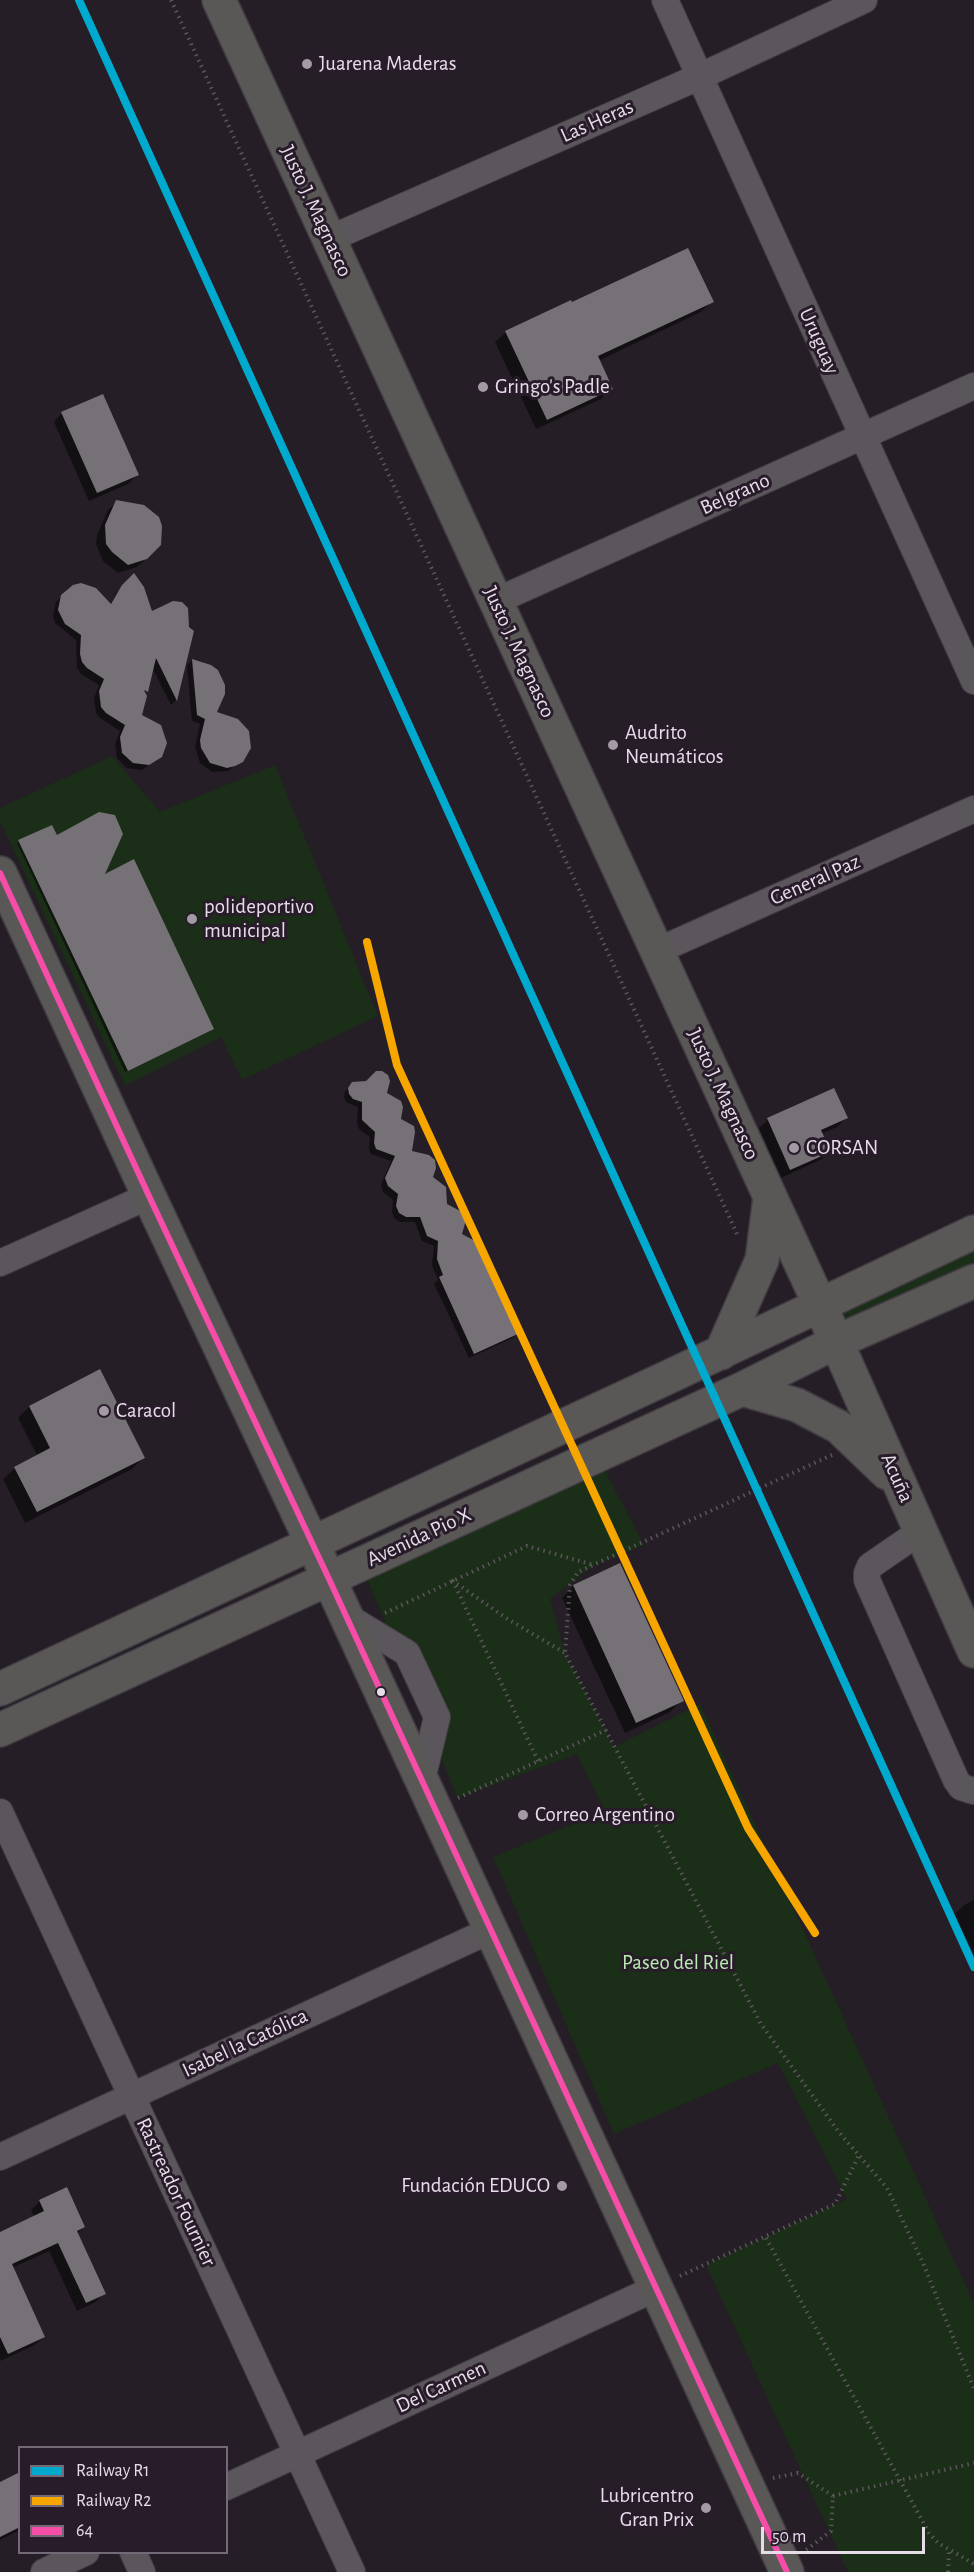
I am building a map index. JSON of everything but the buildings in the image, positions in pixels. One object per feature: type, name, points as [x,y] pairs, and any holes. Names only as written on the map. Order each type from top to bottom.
[{"type":"main road","name":"Justo J. Magnasco","points":[[219,0],[820,1305]]},
{"type":"main road","points":[[0,873],[148,1196],[313,1543],[491,1930],[668,2282],[796,2561]]},
{"type":"main road","points":[[721,1353],[762,1260],[770,1197]]},
{"type":"main road","name":"Avenida Pio X","points":[[0,1689],[721,1353],[974,1232]]},
{"type":"main road","name":"Avenida Pio X","points":[[0,1730],[742,1389],[837,1342],[974,1281]]},
{"type":"main road","name":"Acuña","points":[[820,1305],[974,1651]]},
{"type":"main road","points":[[742,1389],[796,1405],[839,1427],[900,1486]]},
{"type":"street","name":"Uruguay","points":[[665,0],[974,681]]},
{"type":"street","name":"Las Heras","points":[[329,239],[700,76],[864,0]]},
{"type":"street","name":"Belgrano","points":[[496,601],[974,386]]},
{"type":"street","name":"General Paz","points":[[657,951],[974,809]]},
{"type":"street","points":[[0,1263],[148,1196]]},
{"type":"street","points":[[921,1531],[870,1566],[867,1580],[956,1780],[961,1786],[974,1791]]},
{"type":"street","name":"Rastreador Fournier","points":[[0,1812],[352,2572]]},
{"type":"street","name":"Isabel la Católica","points":[[0,2157],[491,1930]]},
{"type":"street","name":"Del Carmen","points":[[228,2486],[668,2282]]},
{"type":"street","points":[[44,2572],[84,2554]]},
{"type":"street","points":[[133,2554],[142,2572]]},
{"type":"path","points":[[171,0],[756,1275]]},
{"type":"path","points":[[565,1653],[570,1585],[578,1572],[857,1444]]},
{"type":"path","points":[[346,1616],[381,1615],[527,1546],[595,1565]]},
{"type":"path","points":[[453,1581],[506,1618],[565,1653],[761,2024],[838,2131],[887,2188],[923,2263],[974,2389]]},
{"type":"path","points":[[453,1581],[538,1761]]},
{"type":"path","points":[[429,1794],[538,1761],[606,1730]]},
{"type":"path","points":[[668,2282],[835,2204],[859,2155]]},
{"type":"path","points":[[766,2238],[929,2533],[949,2550],[974,2565]]},
{"type":"path","points":[[772,2478],[798,2473],[833,2496],[974,2463]]},
{"type":"path","points":[[796,2561],[831,2531],[833,2496]]},
{"type":"path","points":[[948,2572],[949,2550]]},
{"type":"green space","name":"polideportivo municipal","points":[[112,756],[160,812],[275,765],[378,1016],[242,1080],[221,1037],[125,1086],[0,821],[0,808]]},
{"type":"green space","points":[[974,1232],[974,1281],[836,1342],[820,1305]]},
{"type":"green space","name":"Paseo del Riel","points":[[597,1455],[644,1545],[595,1565],[550,1599],[565,1653],[614,1747],[700,1704],[974,2304],[974,2572],[848,2572],[706,2265],[847,2199],[778,2063],[614,2134],[493,1857],[605,1811],[577,1754],[458,1798],[361,1564]]},
{"type":"rail line","name":"R1","points":[[79,0],[974,1967]]},
{"type":"rail line","name":"R2","points":[[367,942],[397,1065],[748,1828],[815,1933]]},
{"type":"transit line","name":"64","points":[[0,873],[787,2572]]},
{"type":"place","name":"Juarena Maderas","points":[[307,64]]},
{"type":"place","name":"Gringo's Padle","points":[[483,387]]},
{"type":"place","name":"Audrito Neumáticos","points":[[613,745]]},
{"type":"place","name":"polideportivo municipal","points":[[192,919]]},
{"type":"place","name":"CORSAN","points":[[794,1148]]},
{"type":"place","name":"Caracol","points":[[104,1411]]},
{"type":"place","name":"Correo Argentino","points":[[523,1815]]},
{"type":"place","name":"Fundación EDUCO","points":[[562,2186]]},
{"type":"place","name":"Lubricentro Gran Prix","points":[[706,2508]]}]
